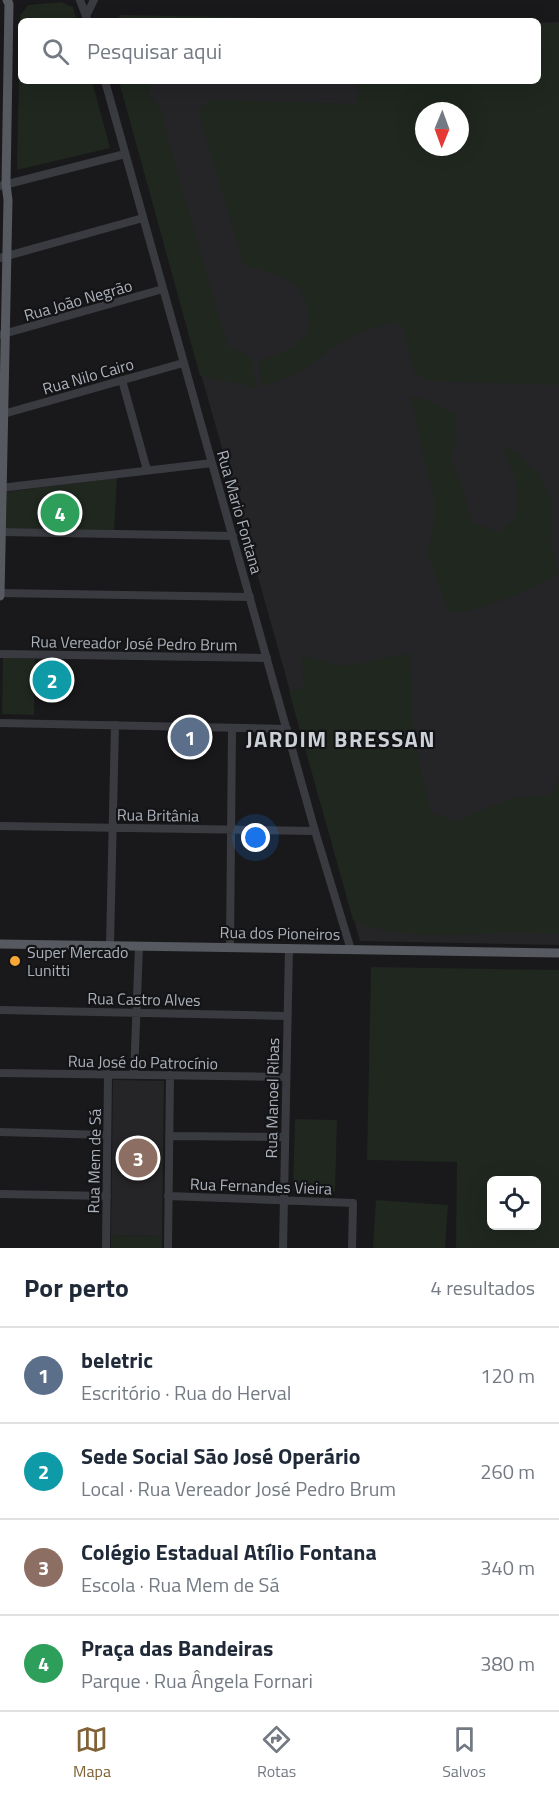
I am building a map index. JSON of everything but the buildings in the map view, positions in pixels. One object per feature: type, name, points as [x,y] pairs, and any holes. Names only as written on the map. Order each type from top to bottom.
[{"type":"main road","points":[[0,323],[9,1]]},
{"type":"main road","points":[[0,594],[2,258]]},
{"type":"main road","name":"Rua dos Pioneiros","points":[[0,944],[559,953]]},
{"type":"street","points":[[80,0],[87,18]]},
{"type":"street","points":[[87,18],[94,0]]},
{"type":"street","name":"Rua Mario Fontana","points":[[106,84],[315,831],[351,950]]},
{"type":"street","points":[[3,185],[125,153]]},
{"type":"street","points":[[2,258],[143,218]]},
{"type":"street","name":"Rua João Negrão","points":[[2,335],[163,289]]},
{"type":"street","name":"Rua Nilo Cairo","points":[[2,415],[183,363]]},
{"type":"street","points":[[122,381],[147,470]]},
{"type":"street","points":[[1,488],[212,463]]},
{"type":"street","points":[[1,532],[233,536]]},
{"type":"street","points":[[0,594],[250,597]]},
{"type":"street","name":"Rua Vereador José Pedro Brum","points":[[0,654],[267,658]]},
{"type":"street","points":[[0,723],[287,729]]},
{"type":"street","points":[[110,945],[115,725]]},
{"type":"street","points":[[230,948],[232,728]]},
{"type":"street","name":"Rua Britânia","points":[[0,826],[315,831]]},
{"type":"street","points":[[134,1075],[139,946]]},
{"type":"street","name":"Rua Manoel Ribas","points":[[283,1248],[289,948]]},
{"type":"street","name":"Rua Castro Alves","points":[[0,1010],[287,1016]]},
{"type":"street","name":"Rua José do Patrocínio","points":[[0,1073],[286,1077]]},
{"type":"street","name":"Rua Mem de Sá","points":[[106,1248],[108,1074]]},
{"type":"street","points":[[168,1248],[170,1076]]},
{"type":"street","points":[[0,1132],[107,1135]]},
{"type":"street","points":[[169,1136],[285,1137]]},
{"type":"street","points":[[0,1194],[107,1196]]},
{"type":"street","name":"Rua Fernandes Vieira","points":[[168,1196],[353,1203],[352,1248]]},
{"type":"shaded area","points":[[61,2],[73,7],[76,18],[20,18],[28,5]]},
{"type":"shaded area","points":[[121,15],[286,18],[118,18]]},
{"type":"shaded area","points":[[559,22],[559,945],[360,941],[120,84],[541,84],[541,23]]},
{"type":"shaded area","points":[[541,23],[559,25],[559,385],[430,381],[415,374],[403,328],[391,323],[358,333],[327,351],[294,375],[262,387],[258,362],[292,348],[309,331],[308,313],[305,299],[292,283],[243,263],[200,117],[200,110],[210,100],[356,104],[358,84],[541,84]]},
{"type":"shaded area","points":[[19,84],[93,84],[110,148],[17,170]]},
{"type":"shaded area","points":[[120,84],[148,84],[150,96],[160,108],[228,348],[239,351],[252,359],[256,387],[200,376]]},
{"type":"shaded area","points":[[411,396],[426,400],[455,415],[457,435],[450,460],[464,490],[472,522],[498,532],[513,520],[518,503],[516,483],[503,447],[510,447],[539,475],[552,500],[550,544],[559,573],[489,605],[448,611],[428,553],[434,520],[434,495],[424,460]]},
{"type":"shaded area","points":[[117,478],[114,530],[4,528],[5,492]]},
{"type":"shaded area","points":[[410,653],[413,735],[431,813],[456,821],[512,798],[550,795],[559,778],[559,934],[427,935],[386,931],[353,920],[289,691],[304,688],[302,656],[345,666]]},
{"type":"shaded area","points":[[3,658],[35,659],[34,715],[2,714]]},
{"type":"shaded area","points":[[371,967],[559,970],[559,1248],[456,1248],[457,1162],[367,1160]]},
{"type":"shaded area","points":[[113,1080],[164,1081],[162,1236],[111,1235]]},
{"type":"shaded area","points":[[295,1119],[337,1120],[335,1192],[293,1191]]},
{"type":"shaded area","points":[[376,1200],[448,1205],[445,1248],[373,1248]]},
{"type":"shaded area","points":[[111,1235],[162,1236],[162,1248],[111,1248]]},
{"type":"place","name":"Praça das Bandeiras","points":[[60,513]]},
{"type":"place","name":"Sede Social São José Operário","points":[[52,680]]},
{"type":"place","name":"beletric","points":[[190,737]]},
{"type":"place","name":"Super Mercado Lunitti","points":[[15,961]]},
{"type":"place","name":"Colégio Estadual Atílio Fontana","points":[[138,1158]]},
{"type":"district","name":"JARDIM BRESSAN","points":[[341,739]]}]
